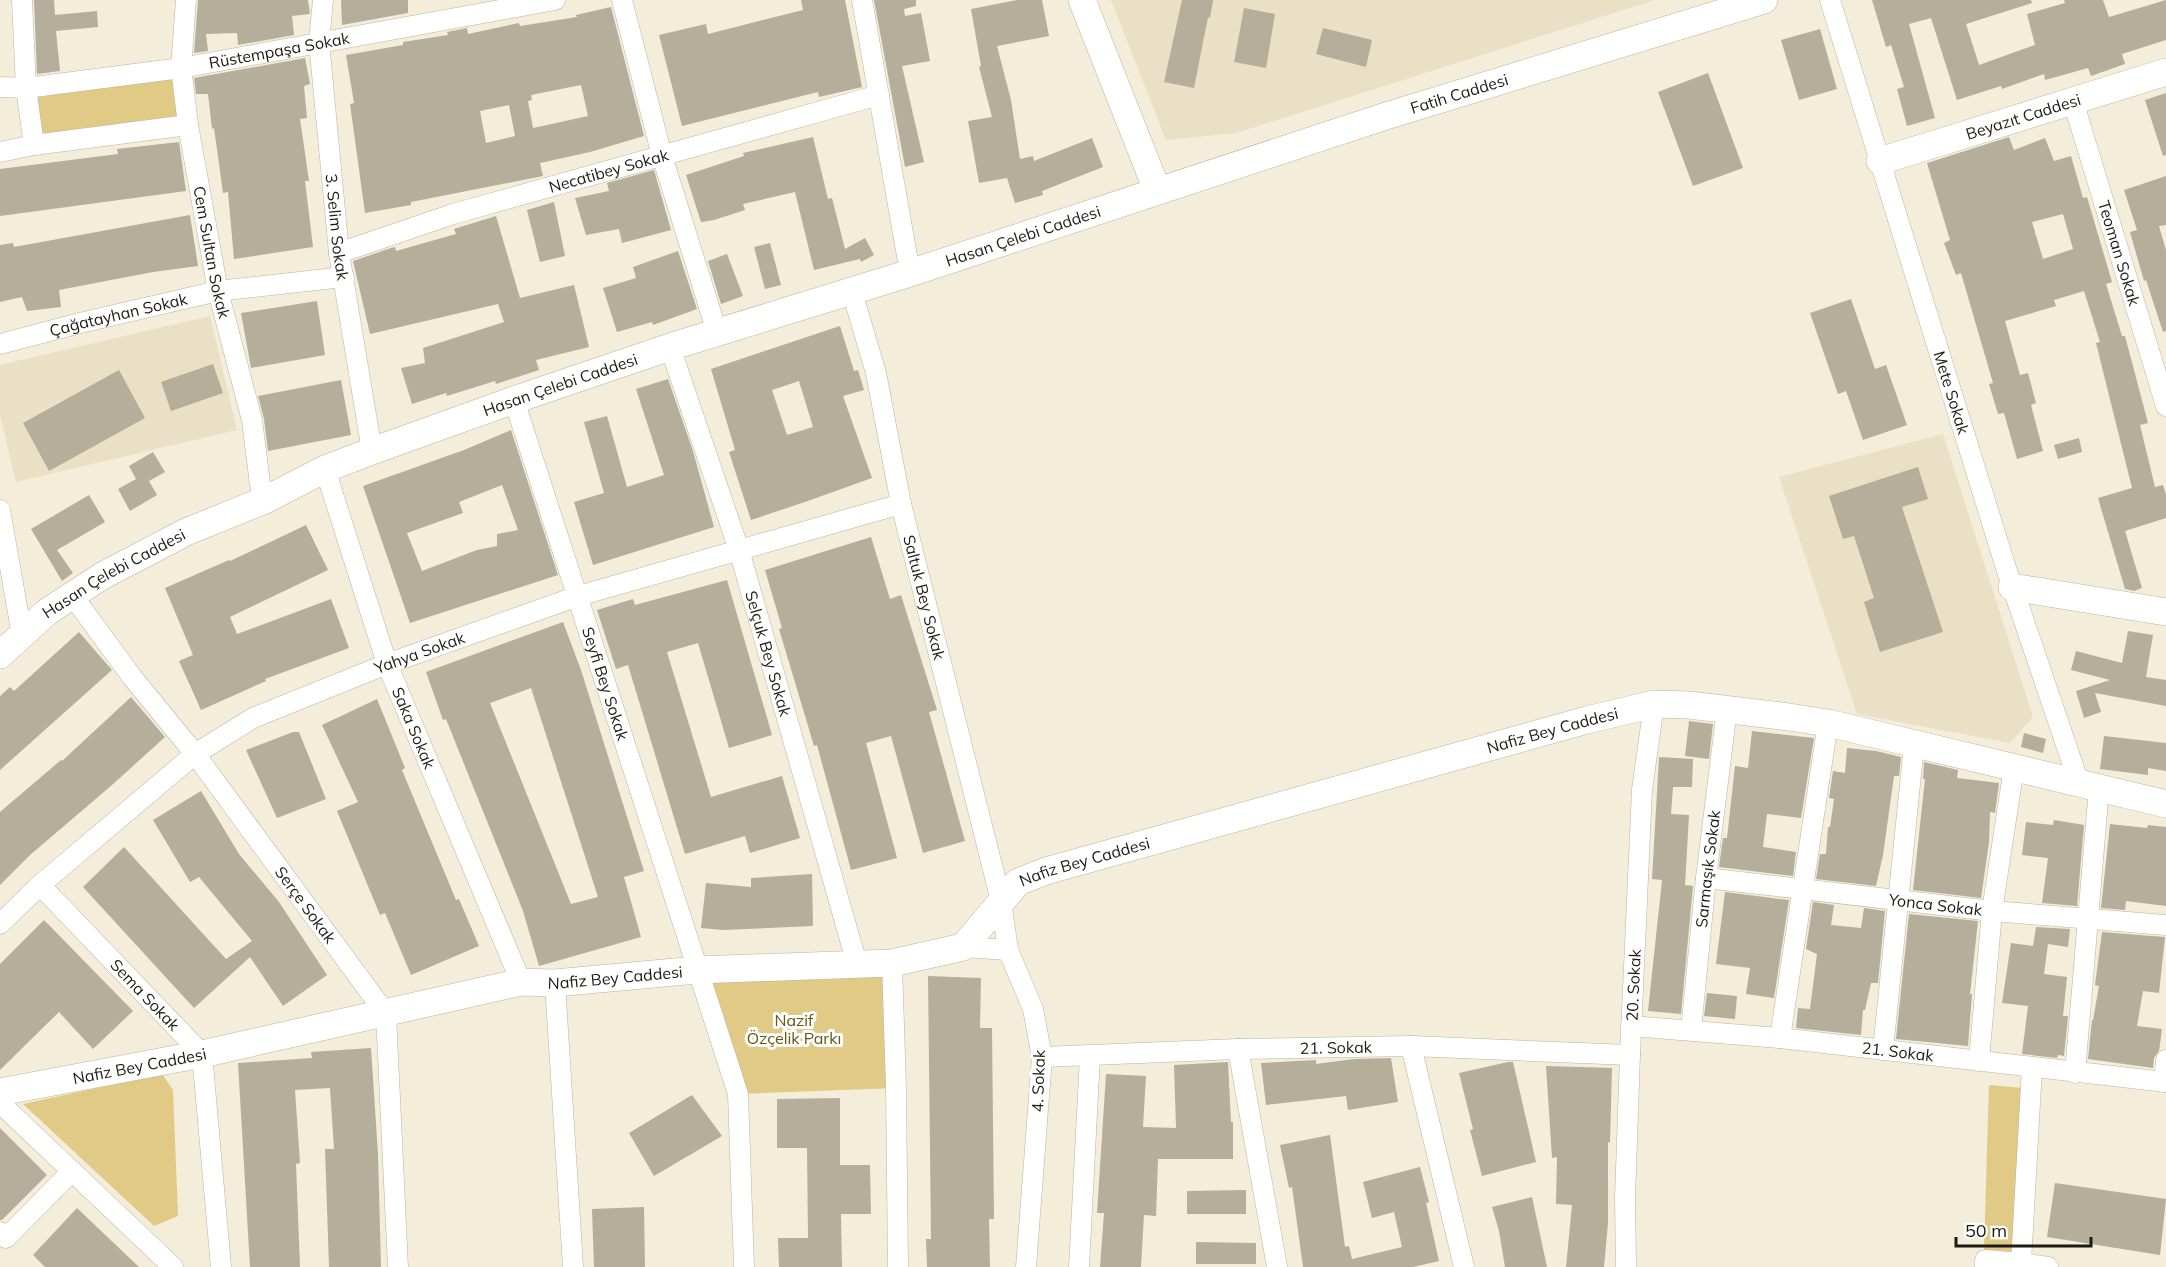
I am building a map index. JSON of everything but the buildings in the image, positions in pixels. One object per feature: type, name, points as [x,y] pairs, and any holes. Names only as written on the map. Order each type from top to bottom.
[{"type":"street","points":[[22,0],[26,88],[34,145]]},
{"type":"street","name":"Cem Sultan Sokak","points":[[186,0],[181,68],[188,125],[218,291],[252,420],[260,484],[265,500]]},
{"type":"street","name":"3. Selim Sokak","points":[[323,0],[319,42],[339,253],[372,451]]},
{"type":"street","name":"Rüstempaşa Sokak","points":[[0,87],[26,88],[181,68],[555,0]]},
{"type":"street","points":[[622,0],[662,156],[717,333]]},
{"type":"street","points":[[862,0],[910,273]]},
{"type":"street","points":[[1082,0],[1157,190]]},
{"type":"street","name":"Fatih Caddesi","points":[[1157,190],[1440,98],[1764,0]]},
{"type":"street","name":"Mete Sokak","points":[[1830,0],[2012,587],[2089,786]]},
{"type":"street","name":"Beyazıt Caddesi","points":[[1880,161],[2166,72]]},
{"type":"street","name":"Necatibey Sokak","points":[[339,253],[453,214],[879,95]]},
{"type":"street","name":"Teoman Sokak","points":[[2073,101],[2166,406]]},
{"type":"street","points":[[0,152],[34,145],[188,125]]},
{"type":"street","name":"Hasan Çelebi Caddesi","points":[[0,655],[47,612],[102,576],[186,532],[265,500],[326,469],[514,400],[670,347],[852,292],[1157,190]]},
{"type":"street","name":"Çağatayhan Sokak","points":[[0,344],[218,291],[344,277]]},
{"type":"street","name":"Saltuk Bey Sokak","points":[[852,292],[876,373],[901,504],[1001,902]]},
{"type":"street","name":"Selçuk Bey Sokak","points":[[670,347],[739,550],[857,964]]},
{"type":"street","name":"Seyfi Bey Sokak","points":[[514,400],[738,1094],[744,1267]]},
{"type":"street","name":"Saka Sokak","points":[[326,469],[387,664],[521,982]]},
{"type":"street","name":"Yahya Sokak","points":[[0,924],[40,885],[195,754],[253,718],[387,664],[578,596],[901,504]]},
{"type":"street","points":[[0,510],[22,635]]},
{"type":"street","points":[[2012,587],[2166,612]]},
{"type":"street","name":"Serçe Sokak","points":[[72,595],[132,677],[195,754],[386,1014]]},
{"type":"street","name":"Nafiz Bey Caddesi","points":[[0,1092],[202,1054],[521,982],[555,983],[697,970],[892,963],[963,946],[1018,882],[1046,871],[1587,720],[1654,704],[1727,709],[1828,723],[2166,804]]},
{"type":"street","name":"20. Sokak","points":[[1626,1267],[1625,1198],[1642,790],[1654,704]]},
{"type":"street","name":"Sarmaşık Sokak","points":[[1691,1030],[1706,878],[1727,709]]},
{"type":"street","points":[[1780,1038],[1828,723]]},
{"type":"street","points":[[1883,1050],[1914,745]]},
{"type":"street","points":[[1979,1061],[1992,911],[2014,767]]},
{"type":"street","points":[[2075,1073],[2088,918],[2089,786]]},
{"type":"street","name":"Yonca Sokak","points":[[1706,878],[1992,911],[2166,925]]},
{"type":"street","name":"Sema Sokak","points":[[40,885],[202,1054]]},
{"type":"street","name":"4. Sokak","points":[[1001,902],[1008,950],[1033,1009],[1042,1057],[1026,1267]]},
{"type":"street","points":[[963,946],[1008,950]]},
{"type":"street","points":[[892,963],[898,1267]]},
{"type":"street","points":[[555,983],[573,1267]]},
{"type":"street","points":[[386,1014],[398,1267]]},
{"type":"street","name":"21. Sokak","points":[[1631,1026],[1780,1038],[2165,1082]]},
{"type":"street","points":[[1411,1046],[1464,1267]]},
{"type":"street","name":"21. Sokak","points":[[1042,1057],[1238,1049],[1411,1046],[1630,1055]]},
{"type":"street","points":[[1238,1049],[1277,1267]]},
{"type":"street","points":[[202,1054],[221,1267]]},
{"type":"street","points":[[1079,1267],[1090,1056]]},
{"type":"street","points":[[2165,1082],[2166,1060]]},
{"type":"street","points":[[2021,1263],[2032,1068]]},
{"type":"street","points":[[0,1103],[173,1267]]},
{"type":"street","points":[[2,1238],[72,1171]]},
{"type":"street","points":[[1982,1265],[2021,1263],[2048,1267]]},
{"type":"shaded area","points":[[1111,0],[1655,0],[1236,133],[1166,140]]},
{"type":"shaded area","points":[[210,316],[237,430],[16,482],[0,415],[0,365]]},
{"type":"shaded area","points":[[1943,434],[2033,717],[2010,743],[1857,714],[1779,477]]},
{"type":"green space","points":[[181,68],[188,125],[34,145],[26,88]]},
{"type":"green space","name":"Nazif Özçelik Parkı","points":[[892,963],[896,1088],[738,1094],[697,970]]},
{"type":"green space","points":[[162,1074],[173,1090],[178,1216],[154,1226],[23,1104]]},
{"type":"green space","points":[[1989,1085],[2023,1088],[2017,1252],[1984,1250]]}]
